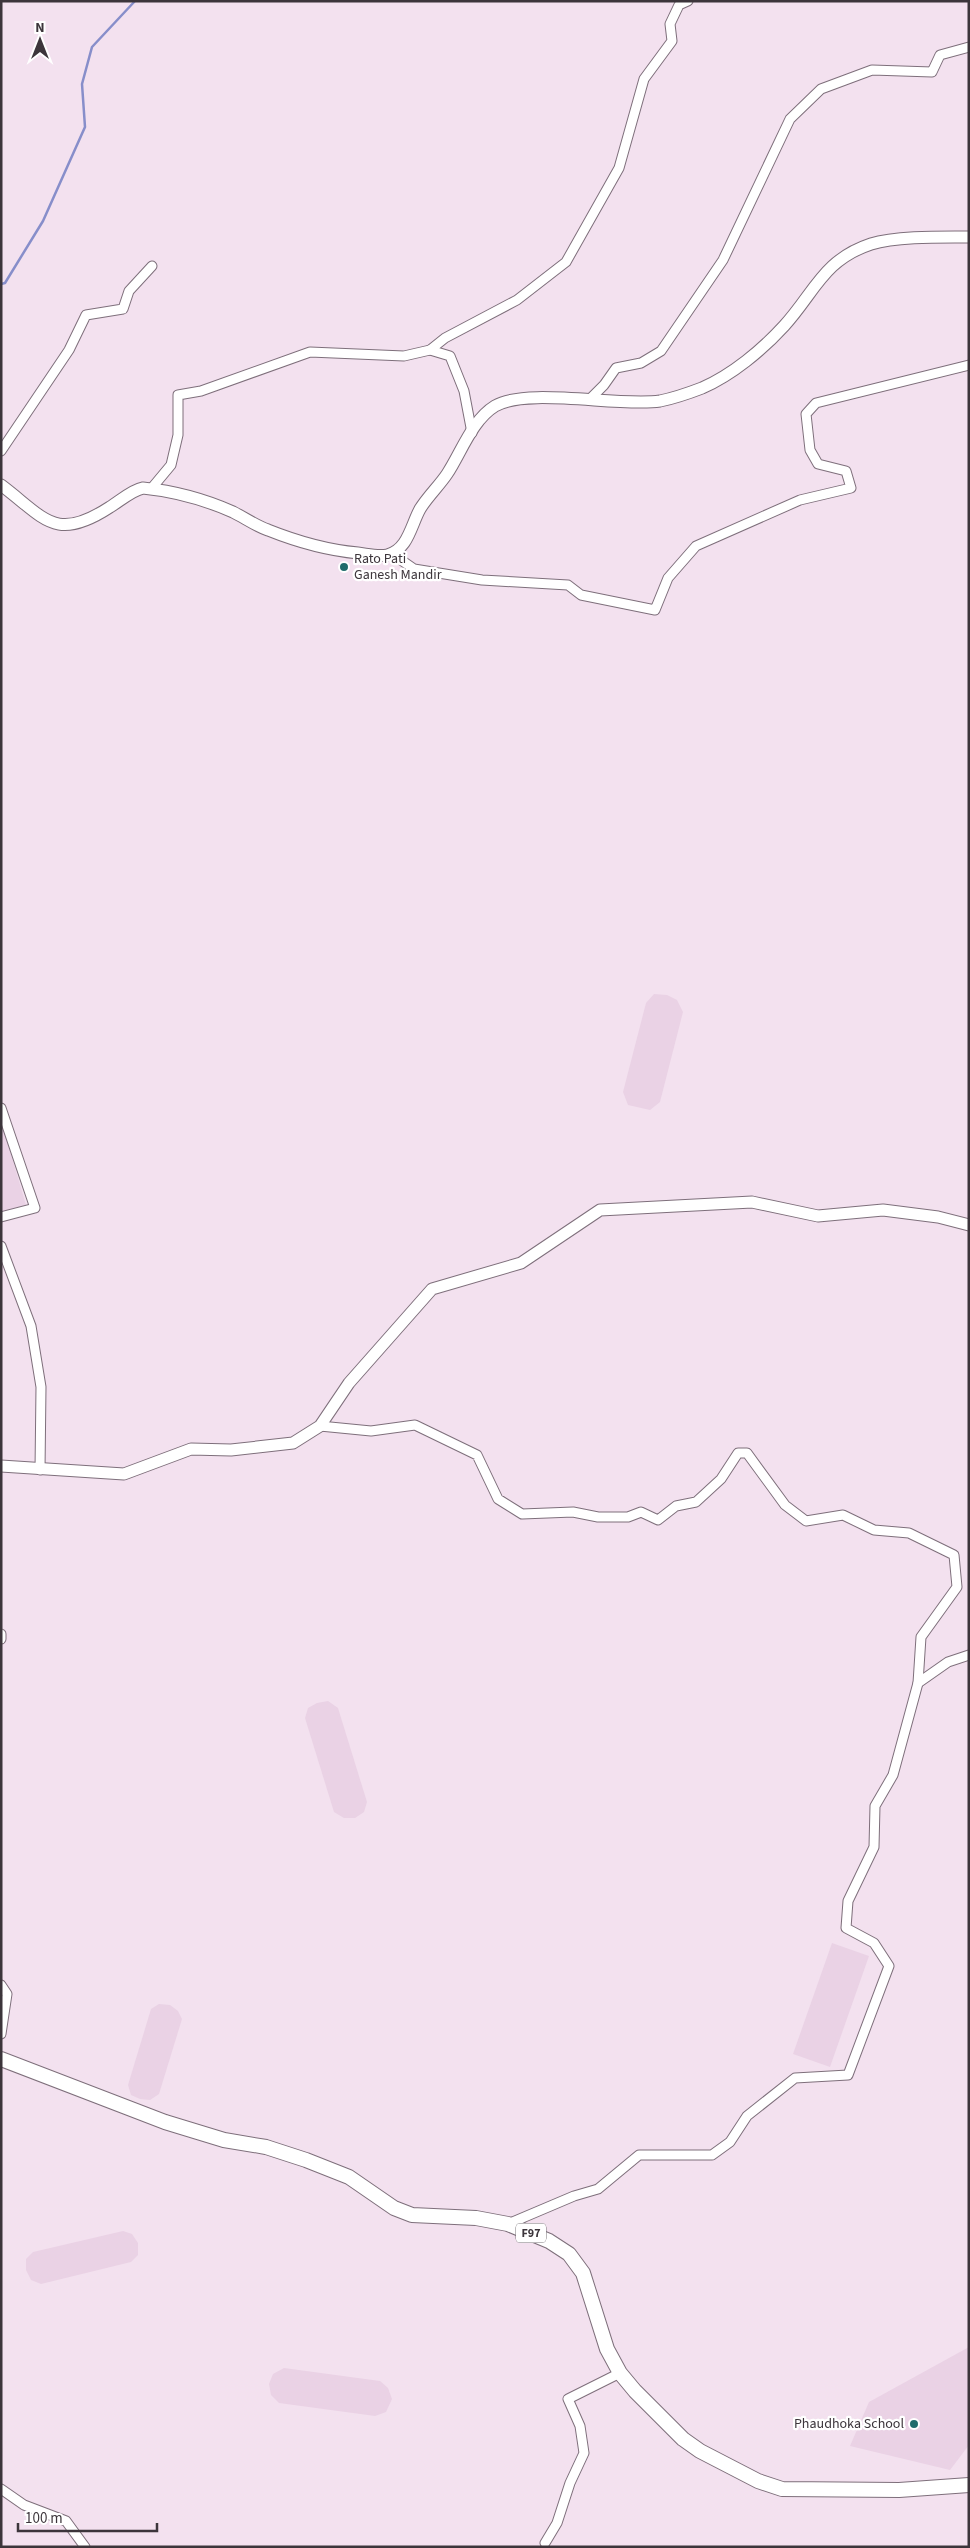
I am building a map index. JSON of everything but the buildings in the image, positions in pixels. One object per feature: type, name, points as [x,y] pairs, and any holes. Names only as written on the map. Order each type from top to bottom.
[{"type":"main road","points":[[1,485],[44,519],[63,526],[83,522],[102,513],[139,489],[151,489],[195,499],[224,509],[265,529],[311,546],[382,555],[391,553],[404,543],[418,512],[447,473],[482,417],[499,404],[542,398],[660,400],[704,387],[726,374],[765,344],[784,325],[825,271],[853,252],[873,243],[916,238],[969,237]]},
{"type":"main road","points":[[1,1466],[124,1474],[191,1449],[231,1450],[293,1442],[320,1426],[349,1383],[432,1289],[522,1263],[600,1210],[752,1202],[818,1216],[883,1210],[938,1217],[969,1225]]},
{"type":"main road","name":"F97","points":[[1,2060],[165,2122],[224,2140],[266,2147],[306,2160],[349,2177],[394,2208],[412,2215],[476,2218],[508,2224],[549,2240],[569,2254],[583,2273],[607,2349],[620,2373],[661,2417],[700,2451],[758,2480],[782,2488],[899,2490],[969,2485]]},
{"type":"street","points":[[151,489],[171,465],[178,435],[178,395],[202,391],[310,352],[404,356],[430,350],[445,338],[516,300],[566,262],[619,168],[644,79],[672,41],[670,24],[679,5],[688,1]]},
{"type":"street","points":[[589,400],[604,385],[616,368],[641,363],[661,351],[723,260],[790,119],[821,89],[872,70],[932,72],[940,55],[969,46]]},
{"type":"street","points":[[1,451],[69,350],[86,315],[123,309],[129,291],[152,266]]},
{"type":"street","points":[[430,350],[450,356],[464,391],[472,433]]},
{"type":"street","points":[[391,553],[414,568],[482,580],[568,584],[581,595],[655,610],[668,578],[696,546],[800,500],[851,488],[846,471],[818,464],[810,450],[806,414],[816,402],[969,366]]},
{"type":"street","points":[[1,1108],[35,1208],[1,1217]]},
{"type":"street","points":[[1,1246],[31,1326],[41,1388],[40,1470]]},
{"type":"street","points":[[320,1426],[370,1431],[415,1425],[477,1454],[498,1499],[522,1514],[573,1512],[628,1518],[641,1512],[658,1520],[676,1506],[696,1502],[721,1479],[738,1454],[748,1454],[785,1505],[806,1521],[843,1515],[874,1530],[909,1533],[954,1555],[957,1587],[921,1637],[918,1684],[893,1775],[875,1806],[874,1847],[848,1901],[846,1928],[874,1943],[888,1966],[848,2074],[795,2078],[748,2116],[730,2142],[712,2155],[639,2156],[598,2189],[574,2196],[508,2224]]},
{"type":"street","points":[[1,1634],[1,1639]]},
{"type":"street","points":[[918,1684],[948,1662],[969,1655]]},
{"type":"street","points":[[1,1985],[7,1994],[1,2034]]},
{"type":"street","points":[[545,2543],[557,2523],[570,2483],[584,2453],[580,2426],[568,2399],[620,2373]]},
{"type":"street","points":[[1,2489],[24,2505],[43,2514],[66,2521],[85,2547]]},
{"type":"shaded area","points":[[654,994],[667,995],[677,1000],[683,1012],[660,1102],[650,1110],[628,1105],[623,1092],[646,1003]]},
{"type":"shaded area","points":[[1,1120],[26,1205],[1,1212]]},
{"type":"shaded area","points":[[328,1701],[338,1708],[367,1802],[364,1812],[355,1818],[344,1818],[334,1812],[305,1718],[308,1708],[317,1703]]},
{"type":"shaded area","points":[[832,1943],[869,1956],[830,2067],[793,2054]]},
{"type":"shaded area","points":[[159,2004],[170,2005],[178,2011],[182,2019],[159,2094],[150,2100],[140,2099],[131,2095],[128,2085],[151,2009]]},
{"type":"shaded area","points":[[123,2231],[132,2234],[138,2243],[138,2255],[131,2262],[41,2284],[31,2280],[26,2270],[26,2259],[33,2252]]},
{"type":"shaded area","name":"Phaudhoka School","points":[[969,2347],[969,2445],[950,2470],[850,2446],[869,2402]]},
{"type":"shaded area","points":[[284,2368],[380,2381],[388,2388],[392,2399],[386,2412],[375,2416],[279,2403],[271,2395],[269,2384],[273,2374]]},
{"type":"waterway","points":[[1,284],[5,283],[43,221],[85,127],[82,84],[92,47],[135,1]]},
{"type":"place","name":"Rato Pati Ganesh Mandir","points":[[344,567]]},
{"type":"place","name":"Phaudhoka School","points":[[914,2424]]}]
